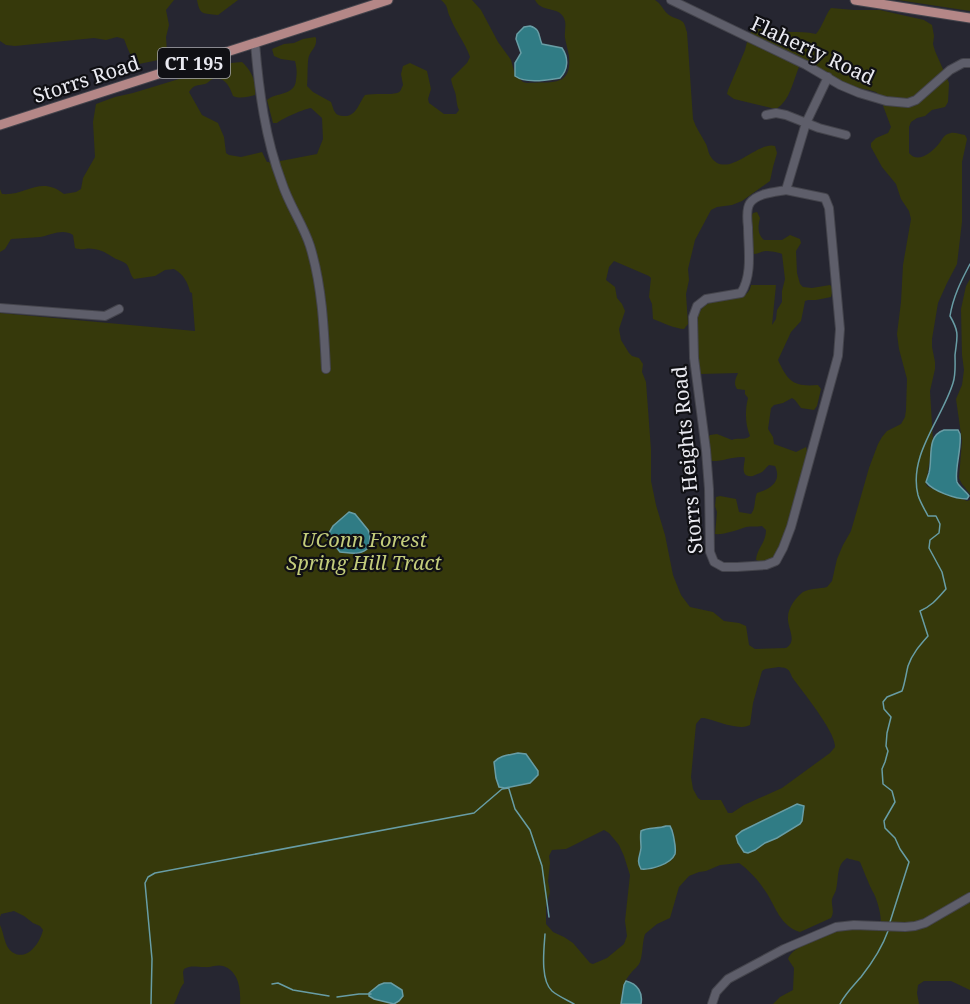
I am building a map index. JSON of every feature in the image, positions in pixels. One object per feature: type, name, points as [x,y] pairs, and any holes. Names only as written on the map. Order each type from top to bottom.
[{"type":"main road","name":"Storrs Road","points":[[0,125],[388,0]]},
{"type":"main road","points":[[855,0],[970,18]]},
{"type":"street","name":"Flaherty Road","points":[[671,0],[806,65],[840,85],[886,101],[908,104],[924,94],[950,70],[963,63],[970,63]]},
{"type":"street","points":[[255,44],[259,84],[272,154],[282,185],[310,244],[316,269],[326,369]]},
{"type":"street","points":[[786,190],[806,123],[828,77]]},
{"type":"street","points":[[766,115],[776,113],[846,135]]},
{"type":"street","name":"Storrs Heights Road","points":[[786,190],[825,198],[829,208],[840,329],[838,356],[794,517],[776,561],[766,565],[723,567],[714,562],[710,552],[709,489],[694,358],[693,317],[697,306],[706,299],[741,292],[746,285],[748,272],[747,214],[750,202],[760,195],[786,190]]},
{"type":"street","points":[[0,308],[105,316],[120,309]]},
{"type":"street","points":[[712,1004],[716,992],[728,979],[784,949],[836,927],[915,926],[925,923],[970,897]]},
{"type":"green space","points":[[0,0],[174,0],[166,10],[169,25],[166,37],[167,53],[163,59],[139,64],[131,56],[124,39],[117,37],[106,40],[94,38],[6,45],[0,41]]},
{"type":"green space","points":[[197,0],[238,0],[218,15],[203,13],[199,9]]},
{"type":"green space","name":"UConn Forest Spring Hill Tract","points":[[441,0],[472,0],[481,10],[498,42],[511,60],[514,71],[523,82],[527,83],[558,81],[567,73],[569,66],[564,18],[559,13],[541,6],[535,0],[655,0],[667,13],[684,23],[687,32],[693,119],[711,157],[725,165],[760,149],[775,146],[777,153],[770,181],[742,201],[711,210],[695,240],[688,269],[689,280],[686,294],[688,324],[684,329],[653,319],[649,297],[651,278],[649,276],[614,261],[609,267],[606,280],[615,287],[617,298],[625,311],[619,329],[621,340],[629,353],[639,358],[643,364],[651,450],[651,481],[673,575],[681,595],[690,607],[713,612],[724,621],[746,626],[749,645],[755,649],[786,648],[792,638],[788,617],[793,603],[803,592],[827,587],[832,581],[837,559],[851,531],[878,444],[887,431],[901,424],[905,417],[907,379],[897,334],[903,265],[911,219],[896,184],[882,167],[871,147],[871,143],[876,138],[888,133],[891,127],[876,92],[852,86],[820,70],[807,67],[799,67],[788,96],[776,109],[734,99],[727,94],[728,90],[745,50],[749,34],[754,29],[816,34],[831,8],[880,10],[924,20],[932,25],[935,51],[949,83],[948,102],[945,107],[932,110],[911,122],[909,153],[916,157],[923,156],[934,149],[948,134],[965,135],[967,139],[962,162],[962,222],[957,264],[938,303],[932,339],[935,362],[930,391],[933,441],[926,483],[931,488],[967,501],[970,500],[970,990],[951,981],[924,981],[918,985],[919,1004],[773,1004],[793,990],[794,968],[788,959],[797,949],[814,939],[842,930],[879,927],[881,920],[878,905],[860,862],[847,858],[839,868],[836,890],[832,899],[831,918],[800,932],[783,921],[760,884],[739,863],[720,865],[689,876],[679,887],[670,918],[657,924],[645,934],[640,962],[628,976],[623,987],[622,1004],[240,1004],[236,977],[228,968],[218,965],[184,969],[184,983],[174,1004],[0,1004],[0,925],[7,946],[12,952],[23,955],[36,945],[43,930],[14,911],[1,914],[0,917],[0,313],[195,331],[192,293],[185,279],[174,269],[165,270],[155,276],[134,279],[125,263],[100,250],[75,248],[73,235],[65,232],[11,239],[5,249],[0,252],[0,189],[2,194],[11,194],[40,186],[48,186],[64,194],[76,192],[81,189],[83,178],[95,157],[93,122],[96,104],[179,79],[207,74],[231,63],[242,62],[248,69],[253,77],[255,95],[241,98],[233,96],[226,83],[217,78],[194,86],[189,92],[202,115],[218,123],[224,137],[226,153],[241,157],[262,152],[267,162],[270,163],[317,154],[323,139],[322,118],[311,108],[273,123],[267,100],[292,89],[296,78],[295,61],[274,56],[272,49],[315,37],[316,44],[308,58],[307,86],[331,102],[338,115],[352,114],[365,95],[399,92],[403,85],[401,74],[403,66],[410,63],[427,71],[431,89],[429,103],[444,114],[456,114],[459,110],[451,79],[470,57]],"holes":[[[779,667],[789,671],[824,722],[834,740],[835,747],[782,788],[728,813],[721,800],[701,800],[693,789],[691,777],[696,724],[704,718],[740,727],[750,725],[753,703],[762,671]],[[777,814],[787,832],[755,850],[736,836]],[[666,826],[673,830],[675,844],[638,860],[650,828]],[[604,830],[619,845],[630,875],[625,921],[627,936],[624,944],[607,958],[593,964],[573,943],[553,932],[546,924],[546,906],[550,892],[549,856],[552,850],[566,849]]]},
{"type":"green space","points":[[898,0],[970,0],[970,11]]},
{"type":"green space","points":[[757,212],[760,218],[759,233],[764,240],[782,240],[790,235],[800,239],[801,243],[796,251],[797,273],[803,287],[830,285],[833,288],[831,297],[805,301],[801,321],[791,332],[778,360],[793,382],[818,385],[821,389],[814,410],[801,408],[792,398],[771,408],[768,429],[774,444],[796,452],[806,447],[807,451],[801,481],[781,547],[774,557],[765,562],[756,560],[766,535],[766,530],[762,526],[715,534],[716,497],[736,499],[739,512],[751,514],[757,493],[774,484],[777,471],[775,466],[769,465],[762,472],[749,476],[744,473],[744,457],[711,461],[708,438],[710,435],[717,434],[732,440],[750,436],[746,417],[748,398],[745,390],[736,387],[735,381],[738,373],[700,374],[696,332],[697,319],[702,309],[709,303],[742,296],[748,292],[751,285],[776,285],[772,325],[776,319],[777,310],[782,302],[785,279],[782,254],[766,251],[753,254],[751,217]]},
{"type":"green space","points":[[970,279],[970,494],[959,478],[962,441],[956,399],[962,385],[964,370],[961,309],[966,286]]},
{"type":"water","points":[[530,26],[538,31],[542,44],[562,48],[567,64],[560,78],[531,81],[515,76],[515,63],[521,53],[516,39],[517,34],[524,27]]},
{"type":"water","points":[[944,430],[958,430],[960,434],[956,477],[958,484],[969,496],[967,499],[945,494],[926,482],[932,442],[938,433]]},
{"type":"water","points":[[349,512],[355,514],[370,535],[369,547],[359,553],[340,552],[326,538],[333,526]]},
{"type":"water","points":[[518,753],[526,754],[538,771],[538,775],[530,783],[499,787],[494,762],[502,757]]},
{"type":"water","points":[[797,804],[804,806],[800,824],[755,850],[744,852],[736,836]]},
{"type":"water","points":[[670,826],[672,831],[675,846],[673,858],[660,866],[641,869],[639,861],[641,831]]},
{"type":"water","points":[[626,981],[634,984],[639,990],[641,1004],[621,1004]]},
{"type":"water","points":[[384,983],[391,983],[402,990],[403,996],[399,1001],[394,1004],[369,996],[369,993]]},
{"type":"waterway","points":[[890,922],[909,862],[895,838],[885,828],[884,821],[895,802],[892,791],[883,784],[882,769],[888,751],[887,733],[891,717],[884,709],[883,702],[887,697],[902,691],[908,666],[928,636],[920,611],[937,599],[946,589],[942,572],[929,548],[930,540],[939,533],[940,524],[936,516],[928,516],[918,495],[916,480],[922,451],[954,380],[957,335],[950,316],[955,296],[970,264]]},
{"type":"waterway","points":[[151,1004],[152,959],[145,883],[148,877],[155,873],[474,813],[502,789],[509,788]]},
{"type":"waterway","points":[[509,789],[515,809],[530,830],[542,866],[549,917]]},
{"type":"waterway","points":[[840,1004],[873,961],[888,931]]},
{"type":"waterway","points":[[545,934],[544,972],[548,986],[554,993],[574,1004]]},
{"type":"waterway","points":[[272,984],[278,983],[293,990],[329,996]]},
{"type":"waterway","points":[[337,997],[371,994]]}]
